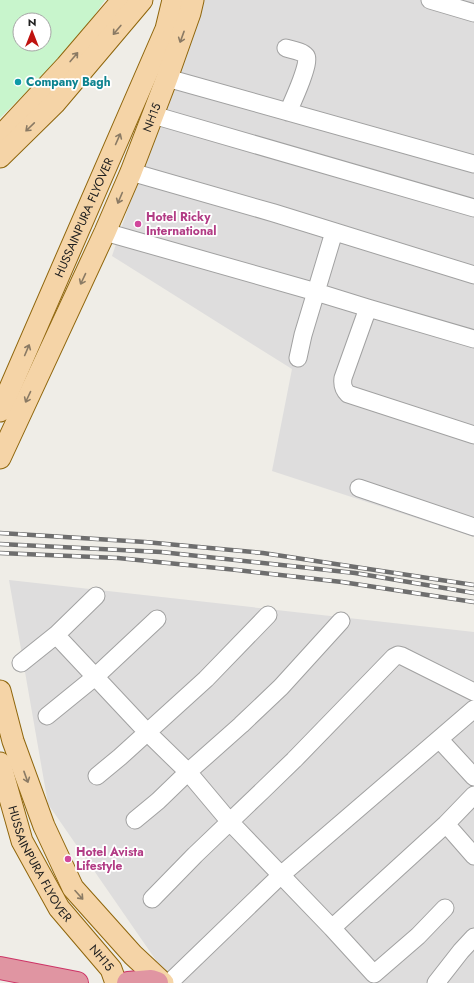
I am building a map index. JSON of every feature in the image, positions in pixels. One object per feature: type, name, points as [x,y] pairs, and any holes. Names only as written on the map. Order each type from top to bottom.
[{"type":"highway","points":[[0,968],[77,983]]},
{"type":"highway","points":[[0,976],[36,983]]},
{"type":"highway","points":[[128,983],[151,981],[157,983]]},
{"type":"main road","points":[[168,24],[173,0]]},
{"type":"main road","name":"NH15","points":[[102,238],[131,172],[167,78],[190,13],[193,0]]},
{"type":"main road","points":[[134,1],[156,6],[162,10],[168,24]]},
{"type":"main road","points":[[0,137],[66,66],[134,1]]},
{"type":"main road","points":[[0,157],[55,103],[134,1]]},
{"type":"main road","name":"HUSSAINPURA FLYOVER","points":[[0,411],[168,24]]},
{"type":"main road","name":"HUSSAINPURA FLYOVER","points":[[0,458],[102,238]]},
{"type":"main road","name":"HUSSAINPURA FLYOVER","points":[[0,690],[13,741],[44,826],[72,888],[133,955],[163,983]]},
{"type":"main road","name":"HUSSAINPURA FLYOVER","points":[[0,763],[22,841],[59,908],[83,936]]},
{"type":"main road","name":"NH15","points":[[83,936],[111,969],[116,983]]},
{"type":"street","points":[[430,0],[474,13]]},
{"type":"street","points":[[286,48],[306,55],[308,59],[288,112]]},
{"type":"street","points":[[167,78],[474,164]]},
{"type":"street","points":[[152,115],[474,208]]},
{"type":"street","points":[[131,172],[274,213],[474,275]]},
{"type":"street","points":[[298,358],[303,335],[334,232]]},
{"type":"street","points":[[102,238],[316,292],[474,339]]},
{"type":"street","points":[[368,308],[343,378],[344,390],[348,394],[474,435]]},
{"type":"street","points":[[359,488],[474,527]]},
{"type":"street","points":[[21,663],[56,635],[96,596]]},
{"type":"street","points":[[97,776],[206,679],[268,615]]},
{"type":"street","points":[[47,716],[95,677],[157,619]]},
{"type":"street","points":[[135,820],[158,801],[281,687],[341,621]]},
{"type":"street","points":[[56,635],[147,732],[188,772],[230,822],[380,978],[445,908]]},
{"type":"street","points":[[152,899],[195,855],[294,760],[394,657],[398,655],[402,656],[474,692]]},
{"type":"street","points":[[169,983],[281,875],[474,709]]},
{"type":"street","points":[[439,739],[474,777]]},
{"type":"street","points":[[332,928],[446,824],[474,795]]},
{"type":"street","points":[[0,800],[10,835],[64,929],[83,936]]},
{"type":"street","points":[[446,824],[474,856]]},
{"type":"street","points":[[436,983],[474,937]]},
{"type":"shaded area","points":[[198,0],[474,0],[474,537],[272,471],[292,369],[112,256]]},
{"type":"shaded area","points":[[9,580],[474,632],[474,983],[181,983],[162,969],[48,804]]},
{"type":"green space","name":"Company Bagh","points":[[0,0],[105,0],[73,46],[0,118]]},
{"type":"railway","points":[[0,533],[145,542],[263,553],[474,585]]},
{"type":"railway","points":[[0,544],[161,552],[355,573],[474,593]]},
{"type":"railway","points":[[0,553],[118,558],[237,570],[342,582],[474,602]]},
{"type":"place","name":"Company Bagh","points":[[18,82]]},
{"type":"place","name":"Hotel Ricky International","points":[[138,224]]},
{"type":"place","name":"Hotel Avista Lifestyle","points":[[68,859]]}]
